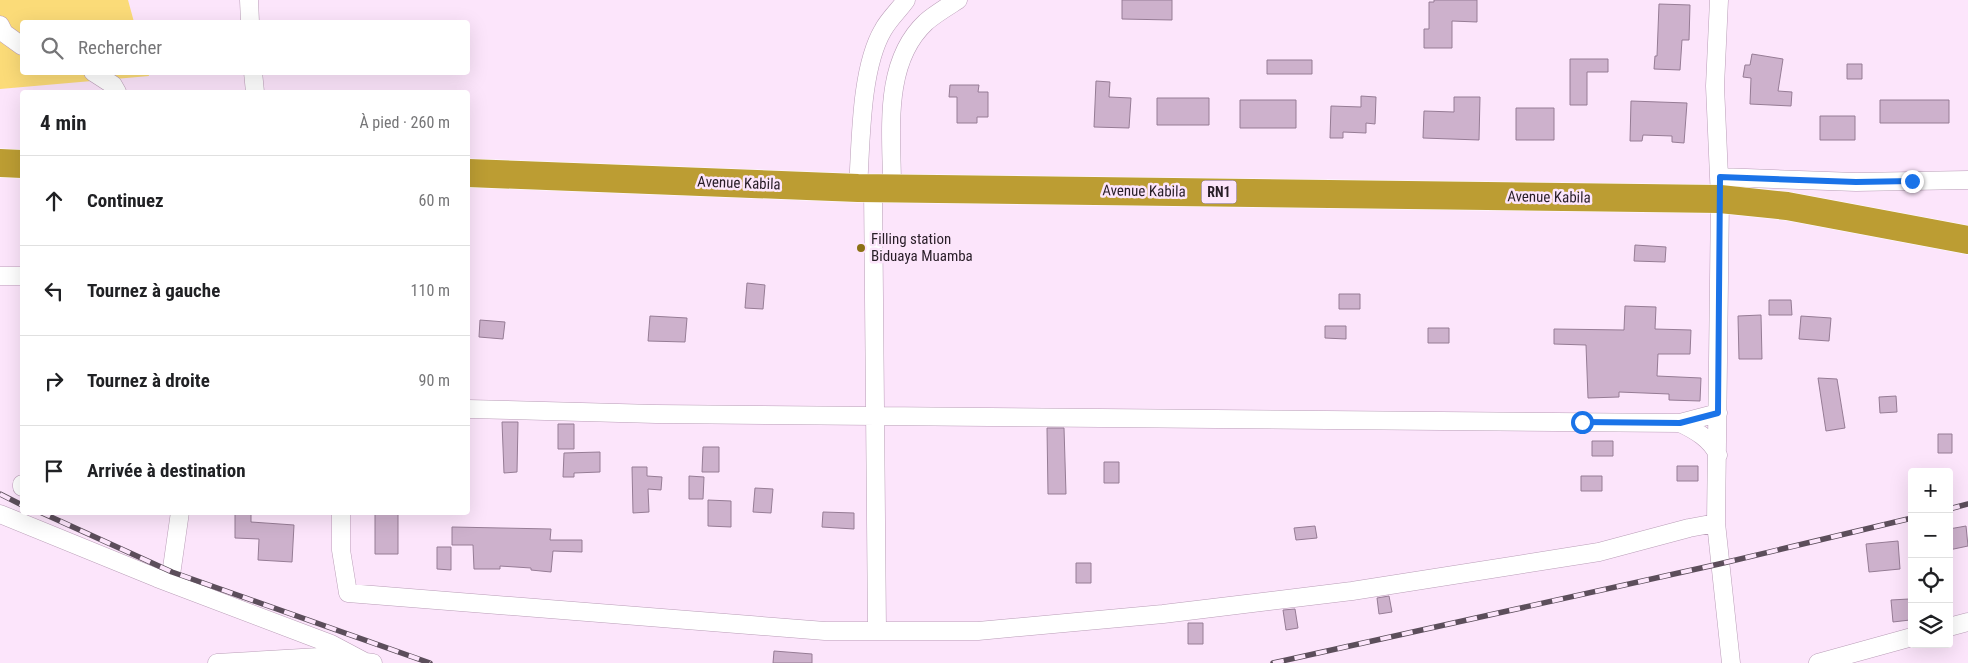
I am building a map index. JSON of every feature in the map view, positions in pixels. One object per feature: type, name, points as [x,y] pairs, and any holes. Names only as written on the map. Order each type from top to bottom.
[{"type":"highway","points":[[0,163],[20,164]]},
{"type":"highway","name":"Avenue Kabila","points":[[470,172],[874,188],[1720,188],[1788,206],[1968,240]]},
{"type":"street","points":[[249,0],[250,20]]},
{"type":"street","points":[[876,631],[874,188],[862,119],[865,89],[882,30],[907,0],[926,22]]},
{"type":"street","points":[[874,188],[899,63],[926,22],[958,0]]},
{"type":"street","points":[[1719,0],[1715,113],[1720,188],[1716,523],[1731,663]]},
{"type":"street","points":[[0,25],[4,32],[20,44]]},
{"type":"street","points":[[98,75],[113,85],[116,90]]},
{"type":"street","points":[[253,75],[255,90]]},
{"type":"street","points":[[1720,188],[1856,182],[1968,180]]},
{"type":"street","points":[[0,276],[20,276]]},
{"type":"street","points":[[470,409],[656,414],[1680,423],[1718,413]]},
{"type":"street","points":[[1680,423],[1698,433],[1714,447],[1718,455]]},
{"type":"street","points":[[0,514],[331,644],[369,662]]},
{"type":"street","points":[[170,582],[180,515]]},
{"type":"street","points":[[341,515],[341,550],[348,593],[799,629],[978,632],[1290,600],[1599,552],[1688,528],[1716,523]]},
{"type":"street","points":[[1953,626],[1968,622]]},
{"type":"street","points":[[1818,663],[1908,638]]},
{"type":"street","points":[[217,663],[318,657],[369,662]]},
{"type":"shaded area","points":[[0,0],[128,0],[133,20],[20,20],[20,75],[149,76],[0,89]]},
{"type":"building","points":[[1122,0],[1172,0],[1172,20],[1122,19]]},
{"type":"building","points":[[1434,0],[1477,0],[1477,22],[1452,21],[1452,48],[1424,48],[1424,29],[1429,29],[1429,2],[1434,2]]},
{"type":"building","points":[[1659,4],[1690,5],[1689,40],[1682,40],[1680,70],[1654,69],[1655,56],[1657,56]]},
{"type":"building","points":[[1752,54],[1783,59],[1778,91],[1792,92],[1791,106],[1750,104],[1751,78],[1743,77],[1745,65],[1750,65]]},
{"type":"building","points":[[1570,59],[1608,59],[1608,72],[1587,72],[1587,105],[1570,105]]},
{"type":"building","points":[[1267,60],[1312,60],[1312,74],[1267,74]]},
{"type":"building","points":[[1847,64],[1862,64],[1862,79],[1847,79]]},
{"type":"building","points":[[1096,81],[1110,82],[1109,97],[1131,98],[1129,128],[1094,127]]},
{"type":"building","points":[[950,85],[979,85],[978,92],[988,92],[988,117],[977,117],[977,123],[957,123],[957,97],[949,97]]},
{"type":"building","points":[[1361,96],[1376,97],[1375,124],[1366,123],[1366,133],[1343,132],[1343,138],[1330,138],[1331,106],[1361,107]]},
{"type":"building","points":[[1454,97],[1480,97],[1479,140],[1423,138],[1424,111],[1454,112]]},
{"type":"building","points":[[1157,98],[1209,98],[1209,125],[1157,125]]},
{"type":"building","points":[[1240,100],[1296,100],[1296,128],[1240,128]]},
{"type":"building","points":[[1880,100],[1949,100],[1949,123],[1880,123]]},
{"type":"building","points":[[1631,101],[1687,103],[1684,143],[1672,142],[1672,136],[1643,135],[1642,141],[1630,141]]},
{"type":"building","points":[[1516,108],[1554,108],[1554,140],[1516,140]]},
{"type":"building","points":[[1820,116],[1855,116],[1855,140],[1820,140]]},
{"type":"building","points":[[1635,245],[1666,247],[1665,262],[1634,261]]},
{"type":"building","points":[[747,283],[765,285],[763,309],[745,308]]},
{"type":"building","points":[[1339,294],[1360,294],[1360,309],[1339,309]]},
{"type":"building","points":[[1769,300],[1791,300],[1792,315],[1769,315]]},
{"type":"building","points":[[1625,306],[1656,307],[1655,329],[1691,330],[1690,354],[1658,354],[1657,376],[1701,378],[1700,401],[1669,400],[1669,394],[1619,392],[1619,397],[1588,398],[1586,345],[1554,344],[1554,329],[1624,330]]},
{"type":"building","points":[[1761,315],[1762,359],[1739,359],[1738,316]]},
{"type":"building","points":[[650,316],[687,318],[685,342],[648,341]]},
{"type":"building","points":[[1801,316],[1831,318],[1829,341],[1799,339]]},
{"type":"building","points":[[480,320],[505,322],[503,339],[479,337]]},
{"type":"building","points":[[1325,326],[1346,326],[1346,339],[1325,338]]},
{"type":"building","points":[[1428,328],[1449,328],[1449,343],[1428,343]]},
{"type":"building","points":[[1818,378],[1837,379],[1845,428],[1826,431]]},
{"type":"building","points":[[1896,396],[1897,412],[1880,413],[1879,397]]},
{"type":"building","points":[[502,422],[518,422],[517,472],[504,473]]},
{"type":"building","points":[[558,424],[574,424],[574,449],[558,449]]},
{"type":"building","points":[[1047,428],[1064,428],[1066,494],[1048,494]]},
{"type":"building","points":[[1938,434],[1952,434],[1952,453],[1938,453]]},
{"type":"building","points":[[1592,441],[1613,441],[1613,456],[1592,456]]},
{"type":"building","points":[[703,447],[719,447],[719,472],[702,472]]},
{"type":"building","points":[[600,452],[600,472],[574,473],[574,477],[563,477],[564,453]]},
{"type":"building","points":[[1104,462],[1119,462],[1119,483],[1104,483]]},
{"type":"building","points":[[1677,466],[1698,466],[1698,481],[1677,481]]},
{"type":"building","points":[[632,467],[647,467],[647,476],[662,477],[661,490],[648,489],[649,512],[633,513]]},
{"type":"building","points":[[689,476],[704,477],[703,499],[689,499]]},
{"type":"building","points":[[1581,476],[1602,476],[1602,491],[1581,491]]},
{"type":"building","points":[[755,488],[773,489],[771,513],[753,512]]},
{"type":"building","points":[[708,500],[731,501],[731,527],[708,526]]},
{"type":"building","points":[[823,512],[854,513],[854,529],[822,527]]},
{"type":"building","points":[[235,515],[251,515],[251,522],[294,525],[292,562],[258,560],[259,539],[235,538]]},
{"type":"building","points":[[375,515],[398,515],[398,554],[375,554]]},
{"type":"building","points":[[1315,526],[1317,538],[1296,540],[1294,528]]},
{"type":"building","points":[[1966,526],[1968,546],[1953,549],[1953,528]]},
{"type":"building","points":[[452,527],[551,529],[550,540],[582,540],[582,552],[553,551],[551,572],[531,570],[531,568],[500,566],[500,569],[474,569],[473,545],[452,545]]},
{"type":"building","points":[[1898,541],[1900,569],[1869,572],[1866,544]]},
{"type":"building","points":[[437,547],[451,547],[451,570],[437,569]]},
{"type":"building","points":[[1076,563],[1091,563],[1091,583],[1076,583]]},
{"type":"building","points":[[1389,596],[1392,612],[1379,614],[1377,598]]},
{"type":"building","points":[[1908,599],[1908,620],[1893,622],[1891,600]]},
{"type":"building","points":[[1295,609],[1298,628],[1286,630],[1283,610]]},
{"type":"building","points":[[1188,623],[1203,623],[1203,644],[1188,644]]},
{"type":"building","points":[[774,651],[812,654],[812,663],[773,663]]},
{"type":"railway","points":[[0,494],[20,504]]},
{"type":"railway","points":[[1953,508],[1968,504]]},
{"type":"railway","points":[[47,515],[172,572],[430,663]]},
{"type":"railway","points":[[1273,663],[1719,564],[1908,519]]},
{"type":"place","name":"Filling station Biduaya Muamba","points":[[861,248]]},
{"type":"route","points":[[1582,422],[1680,423],[1718,413],[1720,177],[1856,182],[1912,181]]}]
